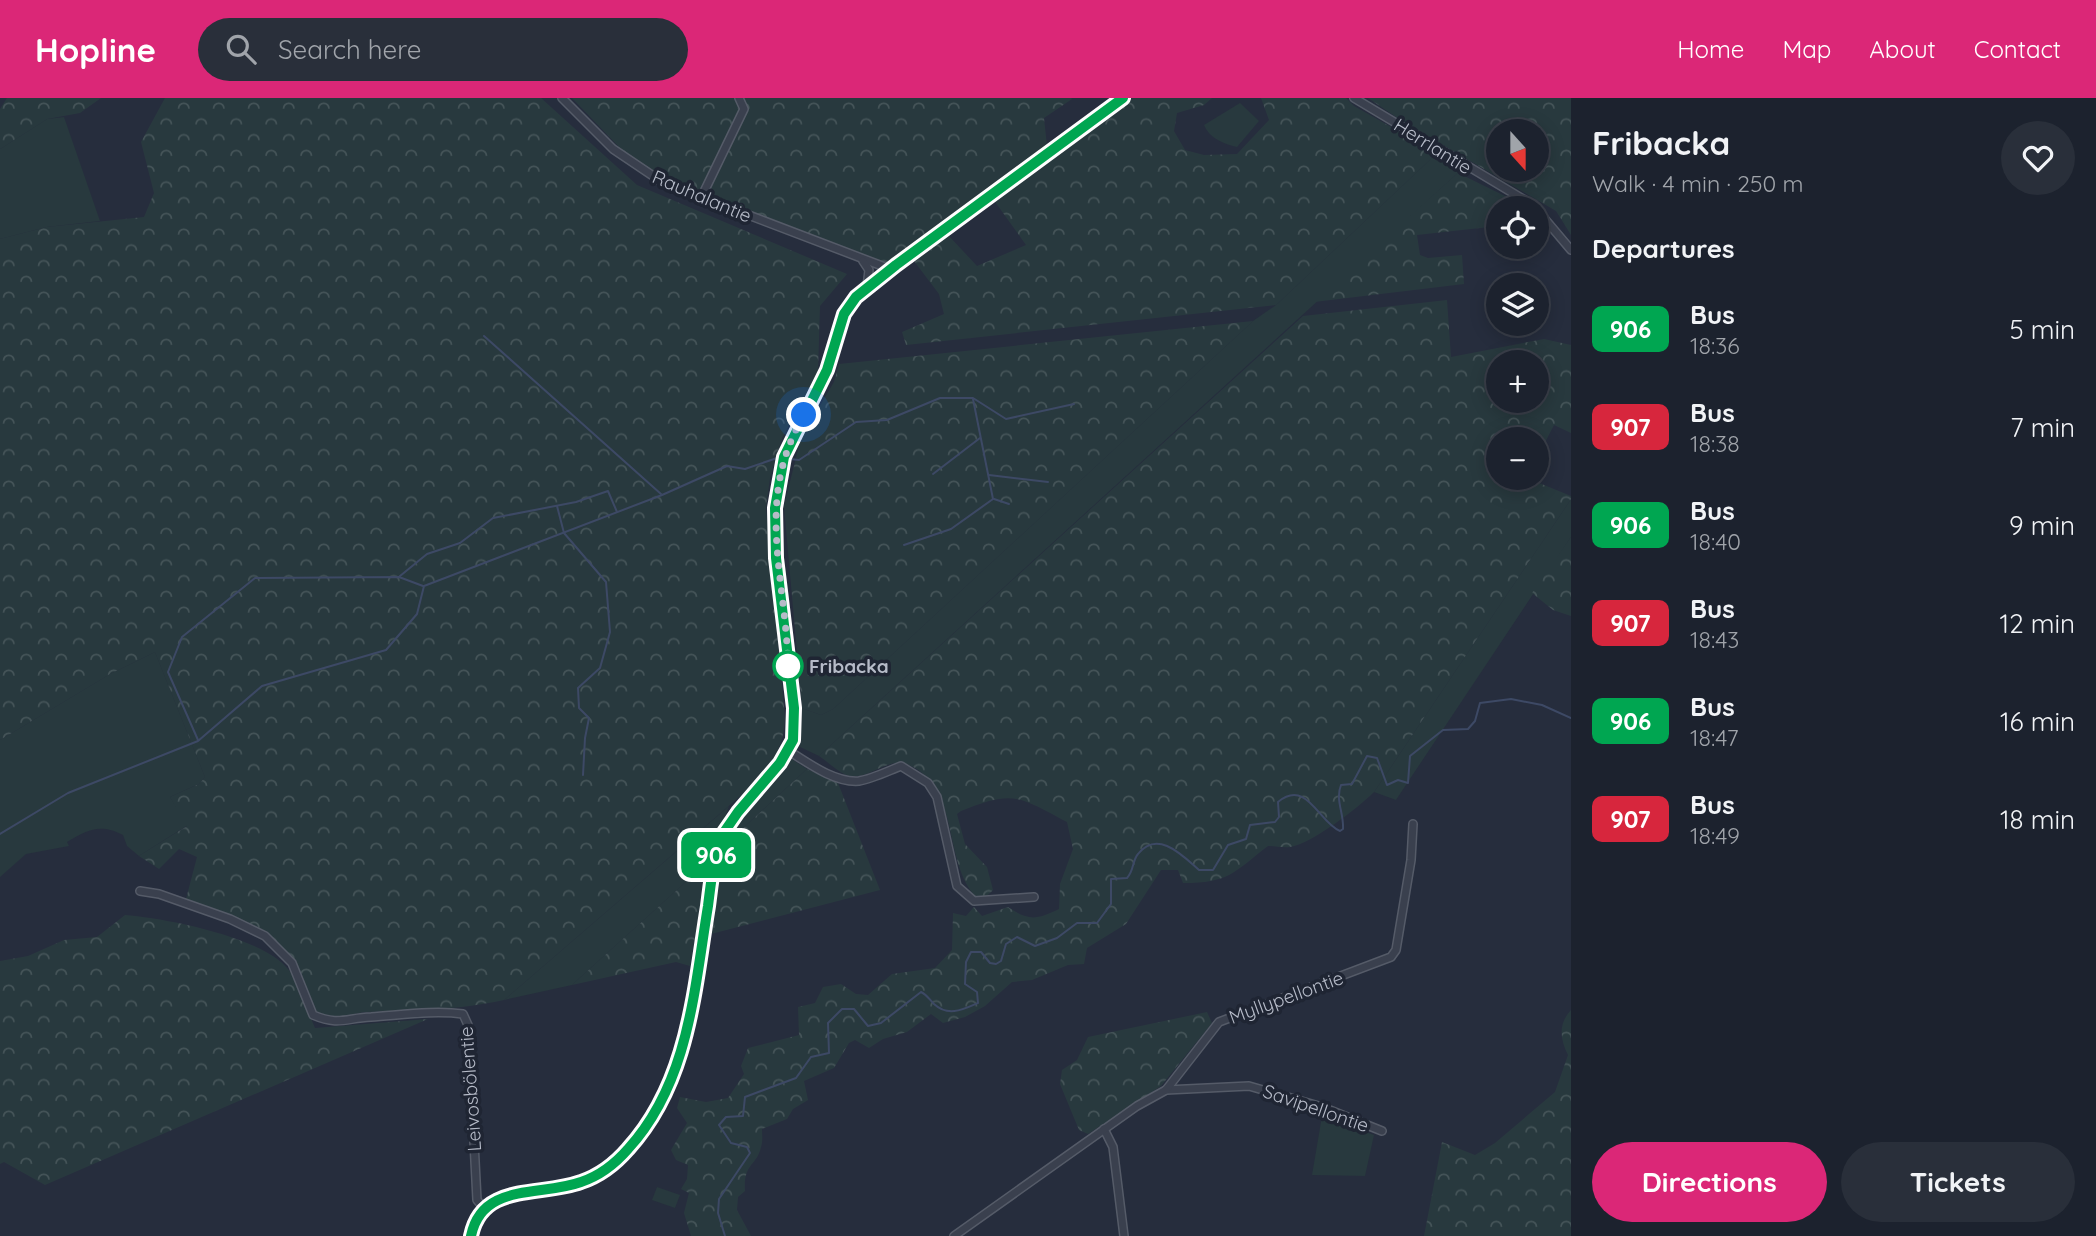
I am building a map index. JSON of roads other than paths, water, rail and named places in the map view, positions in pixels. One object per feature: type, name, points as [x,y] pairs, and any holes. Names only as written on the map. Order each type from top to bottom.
[{"type":"street","name":"Rauhalantie","points":[[562,98],[630,163],[662,182],[890,269]]},
{"type":"street","points":[[701,198],[744,109],[739,98]]},
{"type":"street","points":[[471,1236],[483,1207],[507,1196],[563,1187],[594,1177],[627,1150],[652,1119],[673,1079],[688,1028],[720,838],[789,751],[795,727],[776,558],[775,508],[779,480],[792,435],[827,370],[844,314],[867,287],[890,269],[1123,98]]},
{"type":"street","name":"Herrlantie","points":[[1354,98],[1533,205],[1571,250]]},
{"type":"street","points":[[863,260],[869,270],[867,287]]},
{"type":"street","points":[[789,751],[819,769],[847,780],[861,781],[901,766],[928,783],[937,797],[957,886],[974,901],[1034,897]]},
{"type":"street","name":"Myllypellontie","points":[[954,1236],[1104,1129],[1166,1090],[1219,1022],[1391,957],[1396,950],[1410,870],[1413,824]]},
{"type":"street","name":"Leivosbölentie","points":[[140,891],[159,894],[230,919],[265,936],[292,963],[313,1015],[327,1021],[342,1023],[372,1017],[449,1012],[464,1014],[468,1025],[477,1200],[483,1207]]},
{"type":"street","name":"Savipellontie","points":[[1166,1090],[1249,1086],[1322,1107],[1382,1131]]},
{"type":"street","points":[[1104,1129],[1113,1147],[1124,1236]]},
{"type":"waterway","points":[[484,336],[661,494]]},
{"type":"waterway","points":[[790,459],[799,460],[856,422],[887,420],[940,398],[973,398],[1006,419],[1074,404]]},
{"type":"waterway","points":[[904,545],[951,529],[993,499],[973,399]]},
{"type":"waterway","points":[[933,474],[980,438]]},
{"type":"waterway","points":[[0,834],[68,793],[198,741],[262,686],[386,650],[417,614],[424,586],[662,495],[727,466],[745,469],[777,458]]},
{"type":"waterway","points":[[989,475],[1048,482]]},
{"type":"waterway","points":[[400,576],[427,554],[460,543],[493,518],[576,502],[608,491],[617,512]]},
{"type":"waterway","points":[[994,499],[1009,504]]},
{"type":"waterway","points":[[557,506],[564,533],[606,582],[610,632],[600,668],[578,688],[579,708],[589,718],[583,775]]},
{"type":"waterway","points":[[198,740],[168,672],[182,637],[255,578],[399,577],[423,586]]},
{"type":"waterway","points":[[725,1236],[718,1213],[719,1199],[750,1153],[747,1147],[731,1143],[719,1125],[726,1117],[743,1116],[745,1097],[796,1078],[811,1057],[829,1053],[828,1023],[842,1009],[854,1009],[868,1026],[881,1023],[921,992],[939,1008],[950,1011],[978,1003],[977,992],[965,984],[966,962],[971,952],[981,952],[990,963],[996,964],[1001,961],[1006,944],[1017,937],[1035,946],[1057,938],[1077,923],[1097,923],[1111,904],[1111,879],[1127,878],[1138,854],[1154,844],[1170,847],[1199,870],[1213,870],[1228,845],[1246,839],[1250,825],[1275,822],[1279,817],[1278,802],[1288,796],[1297,795],[1305,799],[1340,831],[1343,829],[1339,796],[1341,785],[1352,784],[1367,756],[1377,758],[1387,785],[1398,780],[1408,783],[1410,756],[1443,730],[1468,729],[1475,721],[1480,703],[1511,699],[1542,705],[1571,718]]},
{"type":"place","name":"Fribacka","points":[[788,666]]}]
